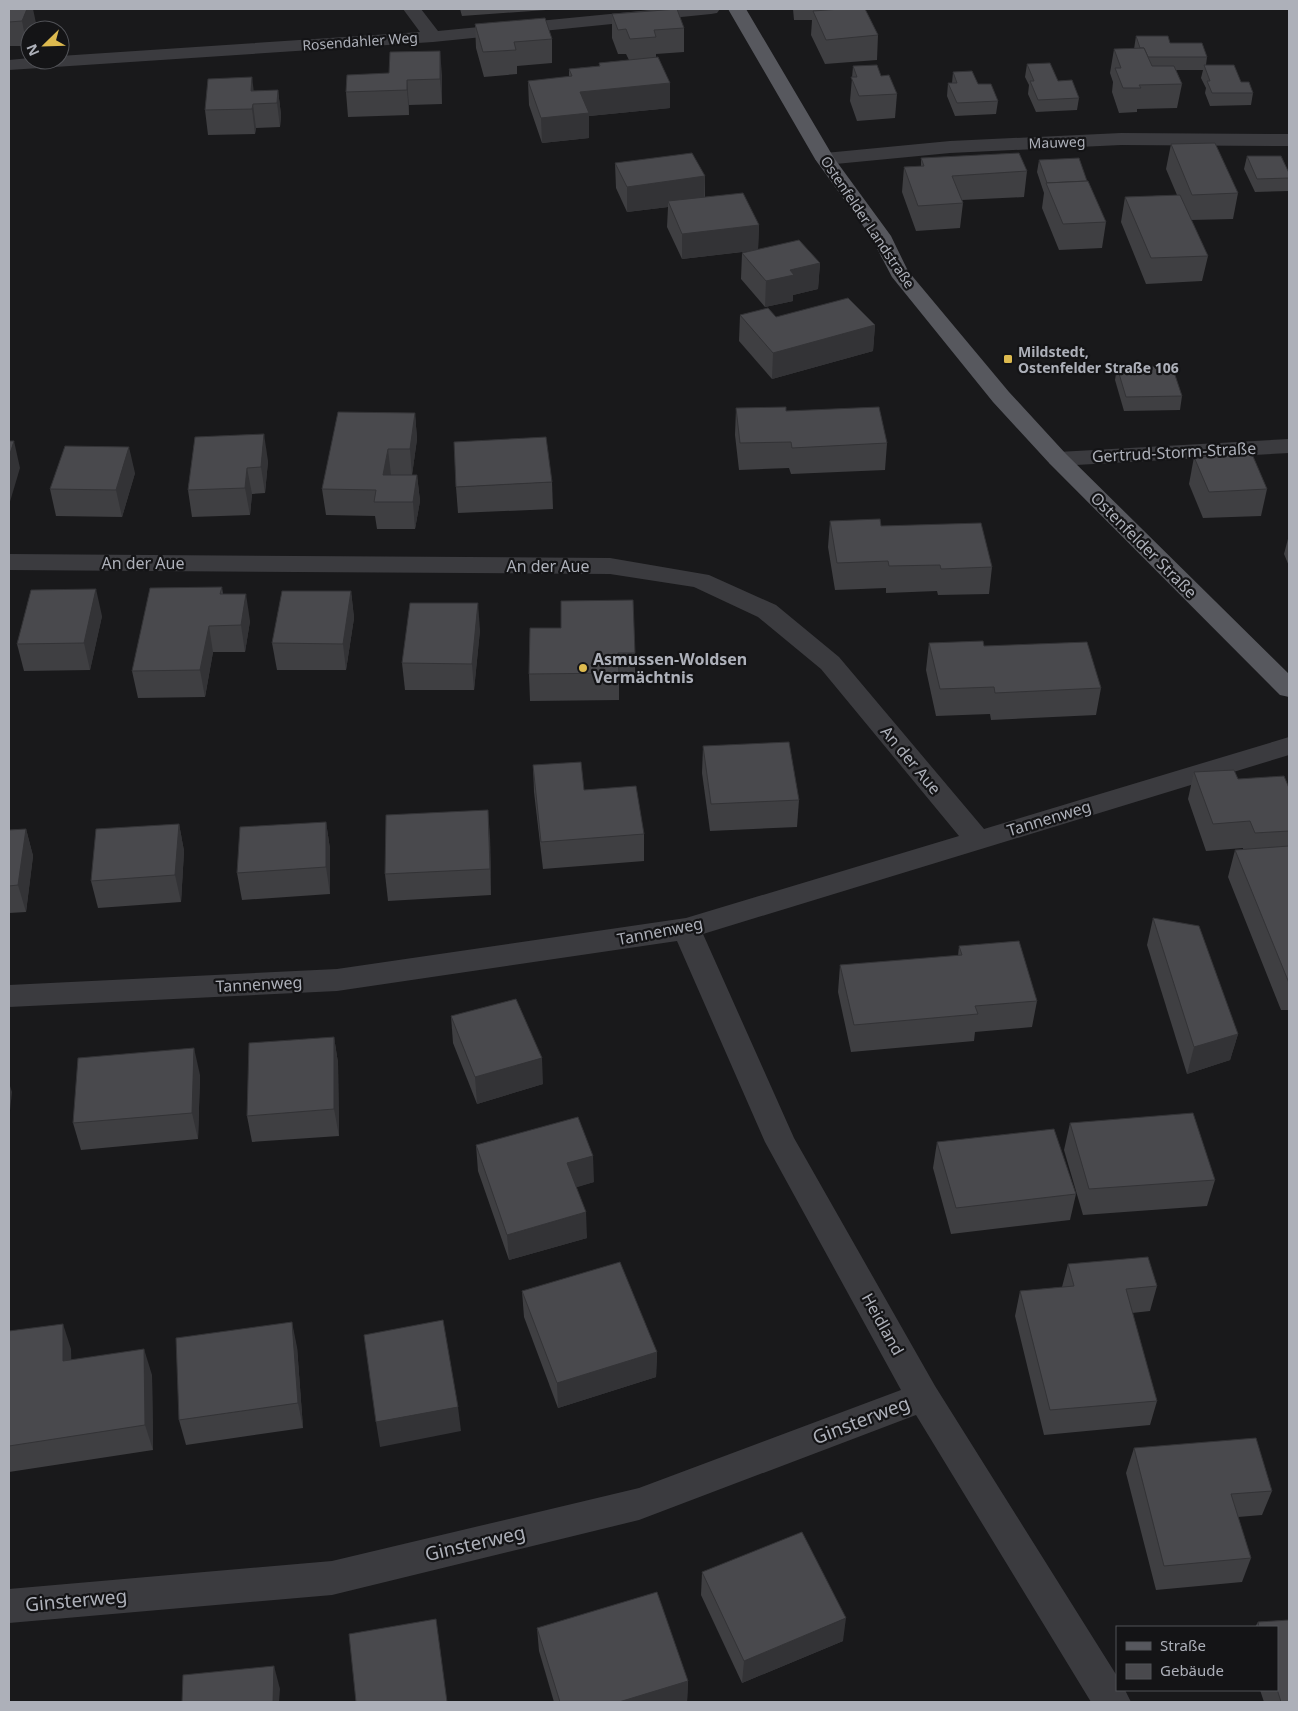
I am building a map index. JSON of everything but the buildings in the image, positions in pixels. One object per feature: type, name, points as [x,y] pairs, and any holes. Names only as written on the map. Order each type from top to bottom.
[{"type":"main road","name":"Ostenfelder Landstraße","points":[[737,9],[825,159],[881,236],[899,273],[1001,398]]},
{"type":"main road","name":"Ostenfelder Straße","points":[[1001,398],[1058,459],[1289,689]]},
{"type":"street","points":[[412,9],[434,36]]},
{"type":"street","name":"Rosendahler Weg","points":[[9,65],[434,36],[711,9]]},
{"type":"street","name":"Mauweg","points":[[825,159],[950,147],[1121,139],[1289,140]]},
{"type":"street","name":"Gertrud-Storm-Straße","points":[[1058,459],[1289,446]]},
{"type":"street","name":"An der Aue","points":[[9,562],[610,566],[700,580],[767,612],[830,663],[978,840]]},
{"type":"street","name":"Tannenweg","points":[[9,996],[337,980],[686,929],[1289,746]]},
{"type":"street","name":"Heidland","points":[[686,929],[780,1142],[923,1397],[1112,1702]]},
{"type":"street","name":"Ginsterweg","points":[[9,1606],[332,1578],[639,1504],[923,1397]]},
{"type":"place","name":"Mildstedt, Ostenfelder Straße 106","points":[[1008,359]]},
{"type":"place","name":"Asmussen-Woldsen Vermächtnis","points":[[583,668]]}]
